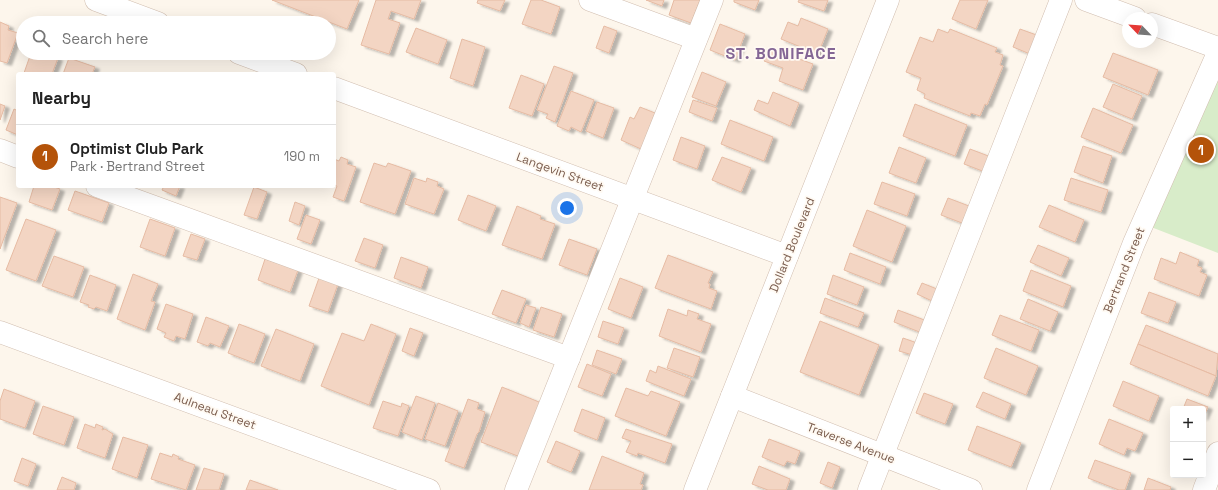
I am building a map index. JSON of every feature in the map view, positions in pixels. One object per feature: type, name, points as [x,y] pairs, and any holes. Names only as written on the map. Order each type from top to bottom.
[{"type":"street","points":[[96,0],[139,16]]},
{"type":"street","points":[[590,0],[696,39]]},
{"type":"street","points":[[516,490],[712,0]]},
{"type":"street","name":"Dollard Boulevard","points":[[695,490],[888,0]]},
{"type":"street","points":[[869,490],[1061,0]]},
{"type":"street","points":[[1086,0],[1122,13]]},
{"type":"street","points":[[1158,26],[1218,48]]},
{"type":"street","name":"Bertrand Street","points":[[1038,490],[1134,243],[1218,53]]},
{"type":"street","points":[[258,60],[291,72]]},
{"type":"street","name":"Langevin Street","points":[[336,89],[787,256]]},
{"type":"street","points":[[0,150],[16,156]]},
{"type":"street","points":[[102,188],[569,358]]},
{"type":"street","name":"Aulneau Street","points":[[0,332],[430,490]]},
{"type":"street","name":"Traverse Avenue","points":[[732,396],[971,490]]},
{"type":"street","points":[[1204,490],[1218,453]]},
{"type":"green space","points":[[1218,73],[1218,253],[1151,227]]},
{"type":"building","points":[[272,0],[359,0],[347,29],[336,25],[336,16],[313,16]]},
{"type":"building","points":[[376,0],[421,0],[414,19],[391,11],[388,19],[400,23],[389,54],[361,45]]},
{"type":"building","points":[[478,0],[505,0],[500,11],[477,3]]},
{"type":"building","points":[[531,0],[541,0],[560,7],[551,34],[522,24]]},
{"type":"building","points":[[646,0],[664,0],[662,6]]},
{"type":"building","points":[[674,0],[700,0],[691,23],[669,15]]},
{"type":"building","points":[[734,0],[759,0],[755,10],[734,2]]},
{"type":"building","points":[[799,0],[828,0],[824,11],[798,2]]},
{"type":"building","points":[[960,0],[988,0],[976,29],[952,19]]},
{"type":"building","points":[[801,18],[828,29],[818,54],[781,39],[788,22],[798,26]]},
{"type":"building","points":[[0,22],[9,26],[8,30],[16,32],[16,38],[7,63],[0,61]]},
{"type":"building","points":[[720,24],[745,34],[735,60],[710,50]]},
{"type":"building","points":[[604,26],[617,31],[609,53],[596,48]]},
{"type":"building","points":[[416,28],[447,40],[438,64],[406,52]]},
{"type":"building","points":[[938,29],[948,33],[950,29],[997,48],[995,52],[1003,55],[1000,65],[1003,66],[987,105],[985,104],[980,116],[971,113],[970,116],[924,98],[925,94],[917,90],[921,78],[906,72],[920,37],[933,42]]},
{"type":"building","points":[[1020,29],[1042,37],[1035,56],[1013,47]]},
{"type":"building","points":[[462,39],[485,47],[473,86],[450,78]]},
{"type":"building","points":[[769,48],[813,64],[803,90],[779,81],[783,68],[764,61]]},
{"type":"building","points":[[1113,53],[1158,70],[1148,95],[1103,77]]},
{"type":"building","points":[[29,60],[57,60],[53,72],[24,72]]},
{"type":"building","points":[[68,60],[75,60],[95,67],[93,72],[64,72]]},
{"type":"building","points":[[554,66],[573,73],[555,122],[546,118],[548,114],[537,110]]},
{"type":"building","points":[[702,72],[726,82],[716,106],[692,97]]},
{"type":"building","points":[[521,75],[544,84],[532,116],[509,108]]},
{"type":"building","points":[[1113,84],[1142,96],[1132,119],[1103,107]]},
{"type":"building","points":[[571,91],[594,100],[581,132],[571,127],[569,131],[557,126]]},
{"type":"building","points":[[773,92],[799,103],[790,126],[754,110],[758,100],[768,104]]},
{"type":"building","points":[[693,100],[717,108],[712,121],[689,112]]},
{"type":"building","points":[[597,102],[614,108],[603,138],[586,131]]},
{"type":"building","points":[[0,104],[5,106],[0,120]]},
{"type":"building","points":[[915,104],[967,125],[955,156],[903,136]]},
{"type":"building","points":[[640,107],[655,113],[641,149],[621,140],[630,117],[634,119]]},
{"type":"building","points":[[1093,108],[1133,125],[1121,153],[1081,137]]},
{"type":"building","points":[[14,109],[16,110],[16,134],[6,130]]},
{"type":"building","points":[[730,120],[773,137],[764,161],[721,144]]},
{"type":"building","points":[[681,137],[705,146],[697,169],[673,160]]},
{"type":"building","points":[[1083,146],[1112,156],[1103,183],[1074,172]]},
{"type":"building","points":[[899,147],[926,158],[916,183],[889,173]]},
{"type":"building","points":[[970,149],[991,157],[985,172],[964,164]]},
{"type":"building","points":[[341,157],[348,160],[347,164],[356,167],[344,201],[333,197],[337,186],[336,160],[339,161]]},
{"type":"building","points":[[722,157],[751,168],[741,192],[712,180]]},
{"type":"building","points":[[374,163],[386,167],[388,163],[411,171],[395,214],[360,202]]},
{"type":"building","points":[[414,178],[426,182],[427,178],[438,182],[437,186],[444,189],[434,214],[405,204]]},
{"type":"building","points":[[1071,178],[1108,190],[1101,212],[1064,200]]},
{"type":"building","points":[[882,182],[915,194],[907,216],[874,204]]},
{"type":"building","points":[[33,188],[60,189],[52,210],[29,202]]},
{"type":"building","points":[[163,188],[179,188],[176,196],[162,190]]},
{"type":"building","points":[[254,188],[267,192],[257,219],[244,215]]},
{"type":"building","points":[[75,191],[109,203],[102,222],[68,210]]},
{"type":"building","points":[[468,195],[496,206],[486,231],[458,220]]},
{"type":"building","points":[[0,197],[17,203],[0,249]]},
{"type":"building","points":[[948,198],[969,206],[962,223],[941,215]]},
{"type":"building","points":[[295,202],[305,206],[299,225],[289,221]]},
{"type":"building","points":[[1049,205],[1084,220],[1075,242],[1039,227]]},
{"type":"building","points":[[517,206],[541,216],[540,219],[555,224],[542,259],[502,245]]},
{"type":"building","points":[[867,210],[906,226],[892,262],[853,246]]},
{"type":"building","points":[[306,215],[320,220],[311,244],[297,239]]},
{"type":"building","points":[[26,219],[56,230],[36,281],[6,270]]},
{"type":"building","points":[[150,219],[175,228],[165,256],[140,247]]},
{"type":"building","points":[[191,234],[205,239],[197,260],[183,256]]},
{"type":"building","points":[[364,238],[383,245],[375,268],[355,261]]},
{"type":"building","points":[[569,239],[597,249],[587,275],[559,265]]},
{"type":"building","points":[[1038,245],[1069,258],[1061,276],[1030,262]]},
{"type":"building","points":[[1180,252],[1199,260],[1197,266],[1202,268],[1200,272],[1207,275],[1199,296],[1154,279],[1161,258],[1176,264]]},
{"type":"building","points":[[850,253],[886,267],[880,284],[844,270]]},
{"type":"building","points":[[668,255],[713,272],[708,283],[710,284],[709,288],[717,291],[711,309],[655,288]]},
{"type":"building","points":[[54,256],[84,267],[73,297],[42,286]]},
{"type":"building","points":[[401,257],[428,267],[421,288],[394,278]]},
{"type":"building","points":[[265,259],[298,270],[290,292],[258,280]]},
{"type":"building","points":[[1031,270],[1071,286],[1063,307],[1023,291]]},
{"type":"building","points":[[133,274],[158,284],[151,301],[155,302],[145,330],[117,319]]},
{"type":"building","points":[[90,275],[116,285],[107,311],[96,307],[94,309],[88,307],[89,305],[80,302]]},
{"type":"building","points":[[833,275],[864,287],[857,305],[827,294]]},
{"type":"building","points":[[319,278],[338,284],[328,312],[309,306]]},
{"type":"building","points":[[620,278],[643,287],[631,318],[608,309]]},
{"type":"building","points":[[922,283],[937,289],[932,301],[917,294]]},
{"type":"building","points":[[502,290],[526,299],[516,323],[492,314]]},
{"type":"building","points":[[1149,292],[1176,302],[1168,323],[1141,313]]},
{"type":"building","points":[[825,298],[864,313],[858,327],[820,313]]},
{"type":"building","points":[[1028,299],[1058,312],[1050,331],[1020,319]]},
{"type":"building","points":[[166,304],[193,314],[185,339],[176,336],[174,341],[164,337],[166,333],[157,329]]},
{"type":"building","points":[[526,305],[536,308],[529,327],[520,323]]},
{"type":"building","points":[[541,307],[562,314],[554,337],[533,330]]},
{"type":"building","points":[[668,309],[687,316],[688,310],[699,314],[697,319],[711,324],[701,352],[659,336]]},
{"type":"building","points":[[898,310],[927,321],[922,333],[894,322]]},
{"type":"building","points":[[1000,315],[1039,330],[1031,351],[992,335]]},
{"type":"building","points":[[206,317],[229,326],[220,347],[210,343],[208,346],[197,342]]},
{"type":"building","points":[[603,321],[624,328],[618,344],[598,337]]},
{"type":"building","points":[[820,321],[879,345],[859,395],[800,372]]},
{"type":"building","points":[[239,324],[265,334],[254,363],[228,353]]},
{"type":"building","points":[[371,324],[396,334],[369,405],[321,386],[342,333],[364,341]]},
{"type":"building","points":[[1146,325],[1218,354],[1216,376],[1138,344]]},
{"type":"building","points":[[410,328],[423,333],[414,356],[402,351]]},
{"type":"building","points":[[276,329],[314,344],[300,381],[261,366]]},
{"type":"building","points":[[903,338],[920,344],[916,356],[899,351]]},
{"type":"building","points":[[1138,344],[1216,376],[1208,396],[1130,364]]},
{"type":"building","points":[[674,348],[700,357],[693,377],[667,368]]},
{"type":"building","points":[[996,348],[1038,366],[1026,395],[984,378]]},
{"type":"building","points":[[597,350],[622,359],[616,374],[592,365]]},
{"type":"building","points":[[587,364],[611,374],[602,396],[578,387]]},
{"type":"building","points":[[658,366],[691,379],[684,396],[646,381],[650,370],[656,373]]},
{"type":"building","points":[[1123,381],[1159,396],[1149,421],[1113,406]]},
{"type":"building","points":[[502,387],[544,404],[523,458],[481,442]]},
{"type":"building","points":[[626,388],[648,396],[651,391],[680,402],[666,436],[615,416]]},
{"type":"building","points":[[4,389],[35,401],[25,428],[0,419],[0,401]]},
{"type":"building","points":[[983,392],[1011,404],[1005,419],[976,407]]},
{"type":"building","points":[[924,393],[953,404],[945,424],[916,413]]},
{"type":"building","points":[[416,396],[435,403],[422,440],[402,432]]},
{"type":"building","points":[[468,399],[479,403],[477,409],[485,412],[479,432],[464,468],[445,461]]},
{"type":"building","points":[[1187,399],[1205,406],[1184,406]]},
{"type":"building","points":[[383,401],[401,407],[402,403],[409,406],[398,436],[373,428]]},
{"type":"building","points":[[438,403],[458,411],[445,446],[425,439]]},
{"type":"building","points":[[43,406],[74,417],[64,445],[33,434]]},
{"type":"building","points":[[582,409],[605,418],[597,440],[574,431]]},
{"type":"building","points":[[1109,419],[1143,433],[1135,451],[1127,448],[1124,455],[1099,444]]},
{"type":"building","points":[[85,424],[95,428],[96,424],[103,427],[102,430],[105,429],[113,434],[105,458],[77,448]]},
{"type":"building","points":[[977,426],[1021,443],[1011,467],[968,450]]},
{"type":"building","points":[[626,429],[672,444],[665,463],[638,453],[637,456],[626,452],[631,441],[622,438]]},
{"type":"building","points":[[123,437],[148,445],[137,478],[112,469]]},
{"type":"building","points":[[769,439],[800,451],[795,464],[787,461],[784,466],[762,457]]},
{"type":"building","points":[[556,441],[580,451],[571,472],[547,462]]},
{"type":"building","points":[[160,453],[172,457],[173,454],[179,457],[178,459],[195,465],[186,490],[151,479]]},
{"type":"building","points":[[602,456],[644,473],[640,484],[643,485],[641,490],[589,490]]},
{"type":"building","points":[[22,458],[36,464],[28,486],[14,481]]},
{"type":"building","points":[[1095,460],[1131,473],[1125,490],[1119,490],[1088,478]]},
{"type":"building","points":[[828,462],[840,467],[832,488],[820,483]]},
{"type":"building","points":[[759,466],[790,479],[786,490],[768,490],[752,484]]},
{"type":"building","points":[[204,468],[224,474],[219,490],[196,490]]},
{"type":"building","points":[[62,477],[76,483],[74,490],[57,490]]},
{"type":"building","points":[[1148,478],[1171,487],[1170,490],[1144,490]]},
{"type":"building","points":[[250,480],[278,490],[246,490]]},
{"type":"place","name":"Optimist Club Park","points":[[1201,150]]},
{"type":"district","name":"ST. BONIFACE","points":[[781,53]]}]
